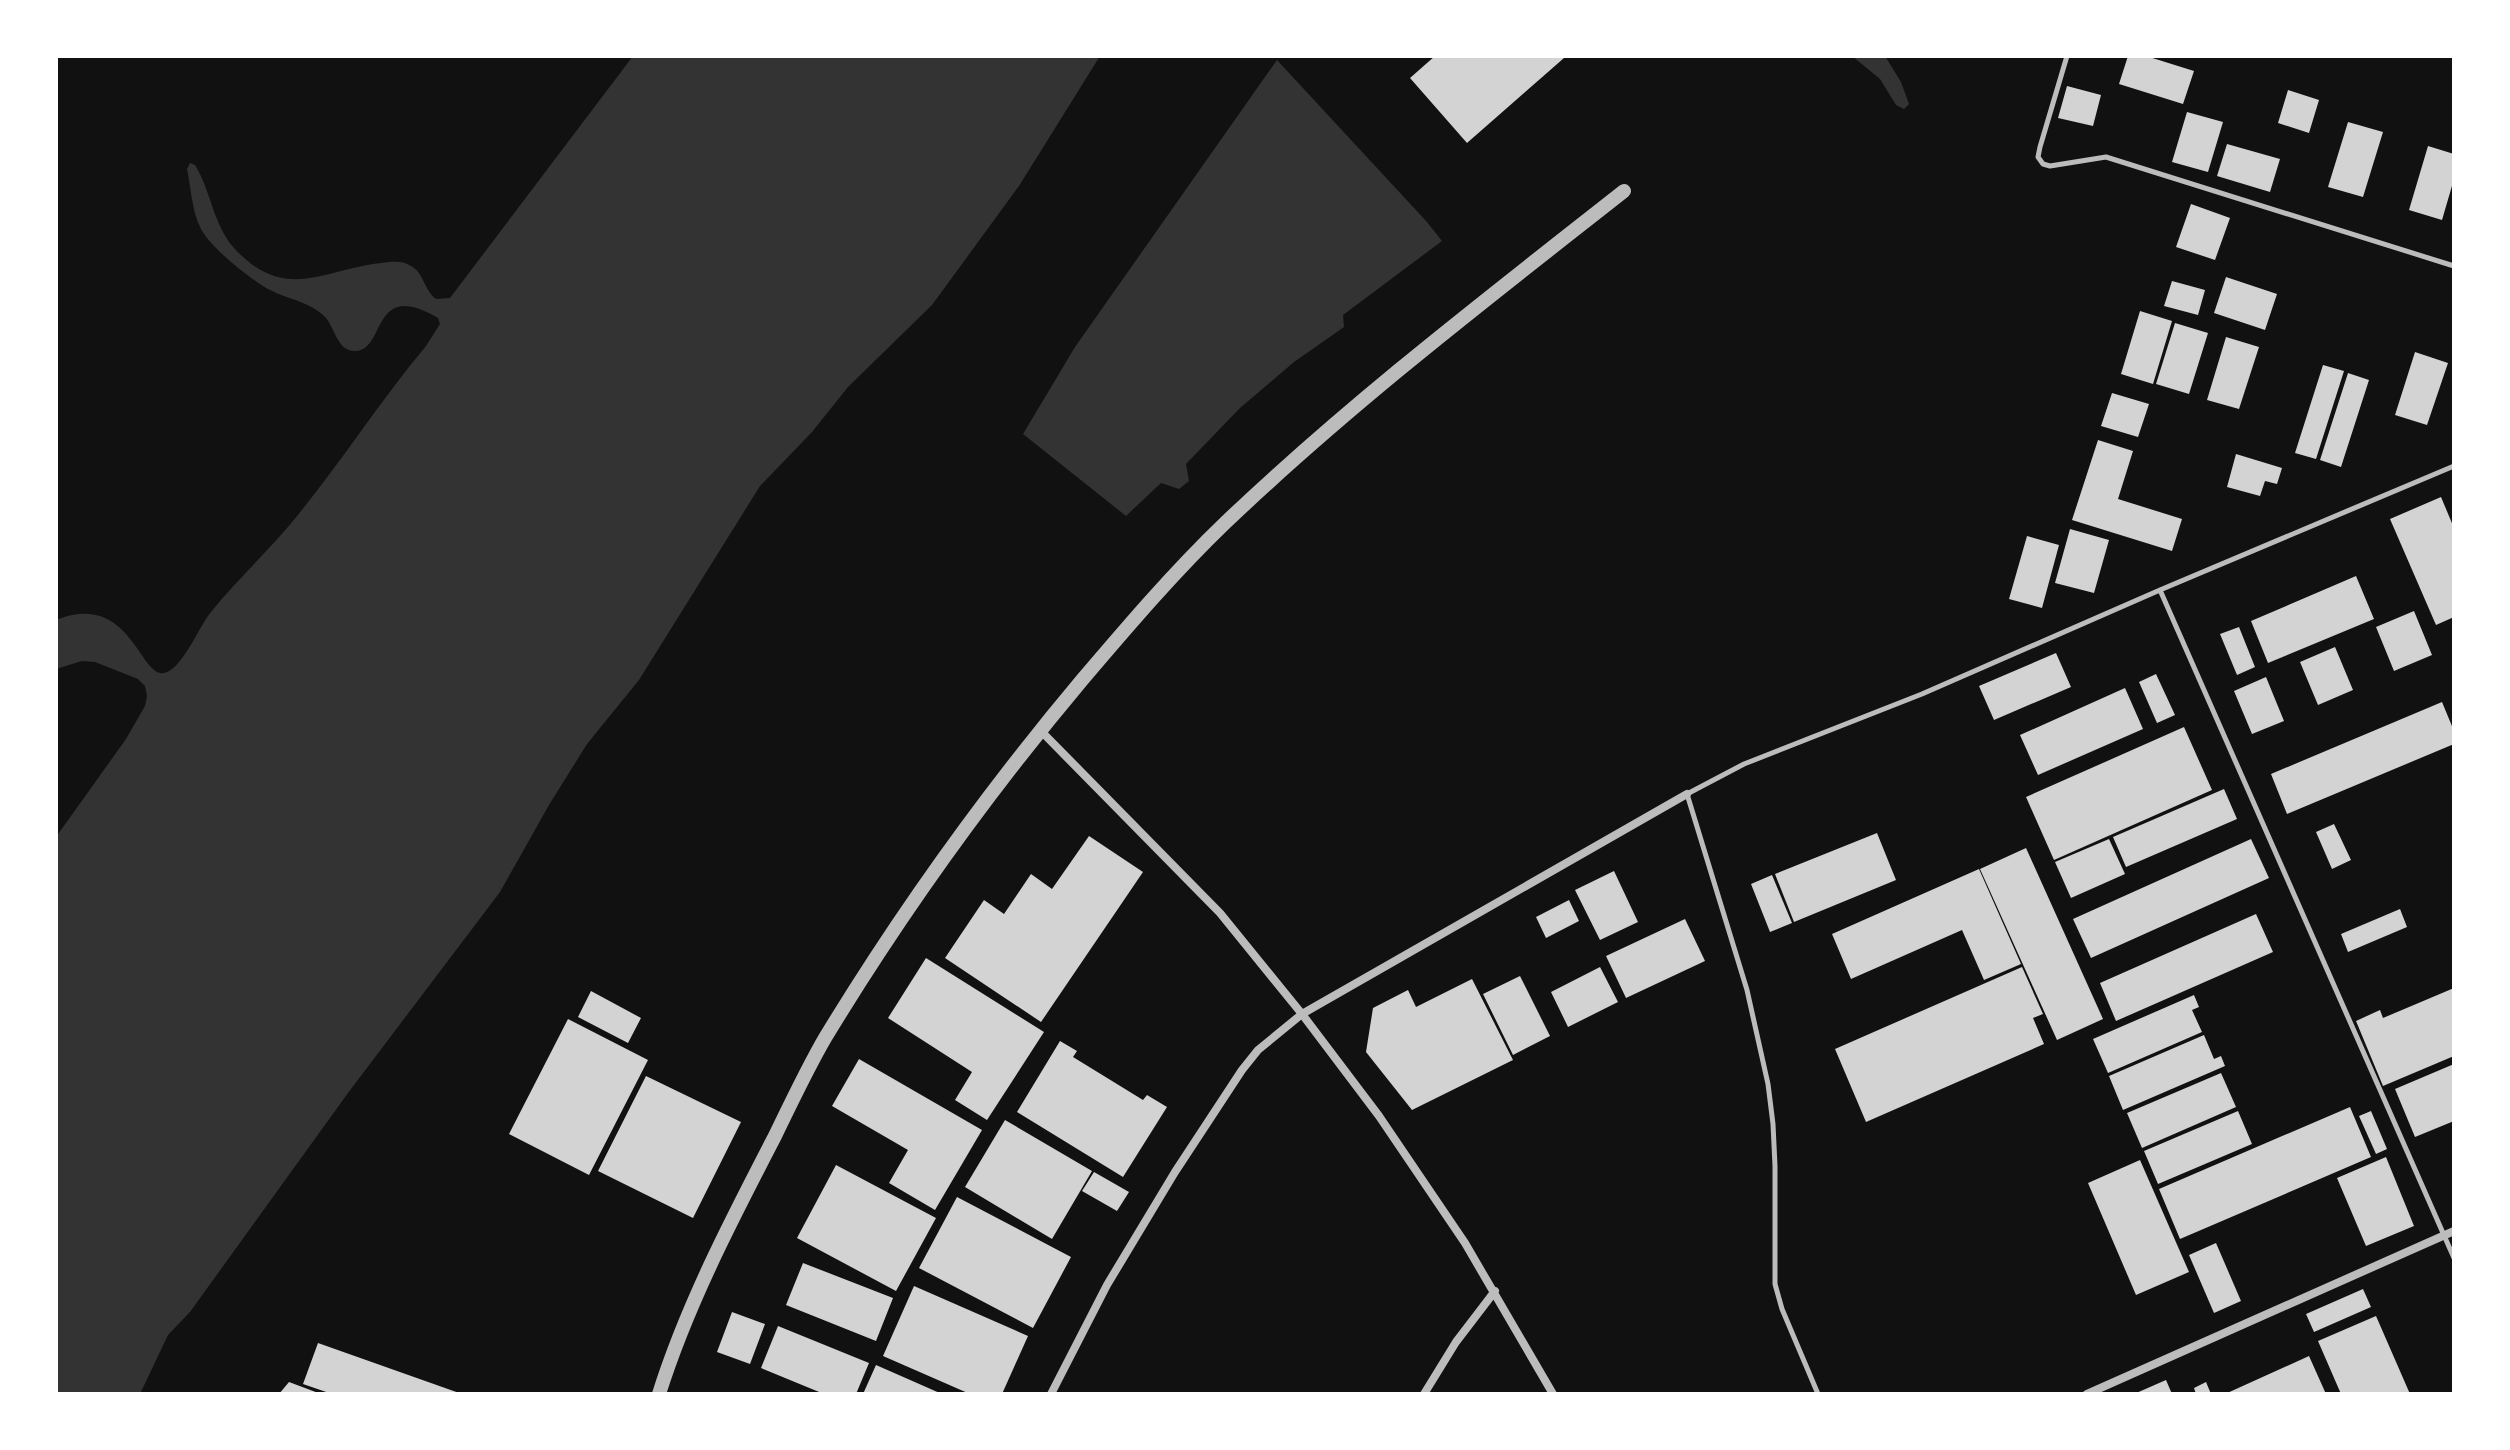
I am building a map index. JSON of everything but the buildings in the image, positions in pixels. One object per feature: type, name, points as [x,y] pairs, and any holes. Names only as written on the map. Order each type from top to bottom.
[{"type":"street","points":[[659,1394],[706,1277],[824,1040],[958,840],[1040,730],[1138,614],[1222,526],[1299,454],[1374,388],[1624,191]]},
{"type":"street","points":[[1040,730],[1220,913],[1302,1014],[1379,1116],[1495,1291],[1553,1394]]},
{"type":"street","points":[[1051,1394],[1107,1285],[1175,1172],[1258,1050],[1302,1014],[1687,794]]},
{"type":"street","points":[[2087,1394],[2454,1231]]},
{"type":"street","points":[[1424,1394],[1456,1342],[1495,1291]]},
{"type":"lane","points":[[2067,56],[2040,147],[2038,157],[2043,164],[2050,166],[2106,157],[2454,266]]},
{"type":"lane","points":[[1818,1394],[1782,1309],[1775,1284],[1775,1166],[1768,1084],[1747,990],[1687,794],[1744,764],[1922,694],[2454,466]]},
{"type":"lane","points":[[2160,590],[2454,1258]]},
{"type":"shaded area","points":[[633,56],[1100,56],[1019,186],[932,305],[848,387],[812,432],[760,486],[639,680],[587,744],[500,892],[348,1093],[190,1312],[168,1335],[140,1394],[56,1394],[56,837],[126,739],[145,706],[147,696],[145,686],[138,679],[95,662],[82,661],[56,669],[56,620],[81,614],[101,616],[129,637],[156,671],[164,673],[171,670],[184,656],[211,612],[314,495],[440,324],[438,318],[417,308],[402,306],[391,310],[366,347],[357,351],[345,348],[319,312],[262,285],[213,245],[198,222],[187,169],[190,163],[195,165],[221,229],[234,248],[252,265],[270,275],[304,279],[400,262],[415,269],[436,299],[450,298]]},
{"type":"shaded area","points":[[1852,56],[1885,56],[1901,82],[1909,104],[1904,109],[1896,105],[1880,79]]},
{"type":"shaded area","points":[[1277,60],[1442,241],[1343,315],[1344,327],[1294,362],[1240,408],[1186,464],[1189,481],[1179,489],[1161,483],[1126,516],[1023,434],[1075,347]]}]
